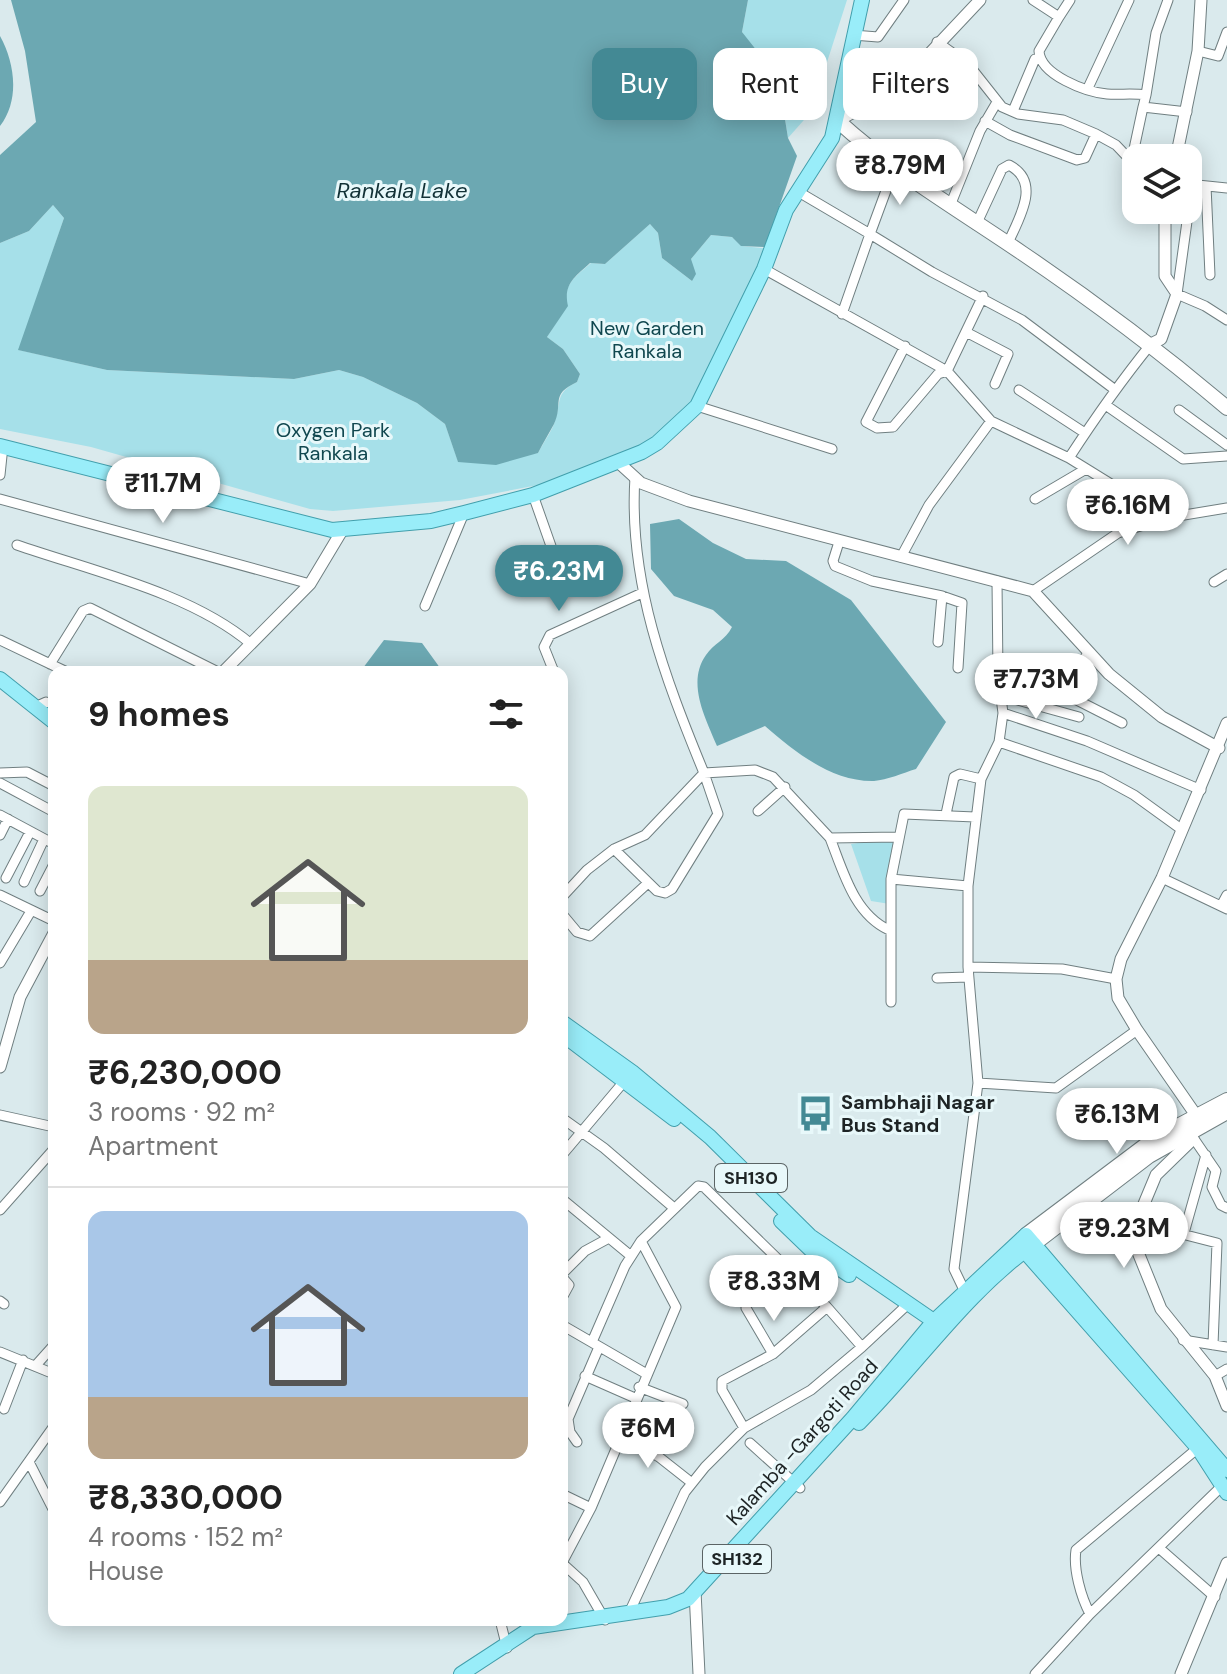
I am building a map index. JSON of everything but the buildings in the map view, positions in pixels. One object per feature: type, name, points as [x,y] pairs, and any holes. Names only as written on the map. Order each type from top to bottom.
[{"type":"main road","points":[[2,446],[264,515],[343,529],[431,521],[533,495],[618,462],[657,443],[697,406],[764,269],[797,191],[832,138],[862,0]]},
{"type":"main road","points":[[838,121],[894,169],[1008,243],[1151,344],[1227,408]]},
{"type":"main road","points":[[0,679],[48,717]]},
{"type":"main road","points":[[0,690],[48,727]]},
{"type":"main road","name":"SH130","points":[[568,1027],[710,1137],[810,1236],[904,1308],[937,1328]]},
{"type":"main road","name":"SH130","points":[[568,1038],[628,1076]]},
{"type":"main road","points":[[1196,1128],[1227,1100]]},
{"type":"main road","points":[[937,1328],[966,1295],[1025,1243],[1155,1138],[1196,1128],[1227,1112]]},
{"type":"main road","points":[[1025,1243],[1198,1448],[1225,1490]]},
{"type":"main road","points":[[1025,1243],[1227,1470]]},
{"type":"main road","name":"SH132","points":[[695,1598],[937,1328]]},
{"type":"main road","points":[[461,1674],[506,1646],[531,1635],[674,1606],[695,1598]]},
{"type":"main road","points":[[604,1618],[639,1621],[695,1598]]},
{"type":"main road","points":[[471,1674],[506,1646]]},
{"type":"street","points":[[853,35],[878,37],[904,0]]},
{"type":"street","points":[[1033,0],[1059,17]]},
{"type":"street","points":[[1070,0],[1041,43],[1039,59],[1070,82],[1110,95],[1146,95]]},
{"type":"street","points":[[1088,88],[1129,0]]},
{"type":"street","points":[[1137,144],[1156,33],[1168,0]]},
{"type":"street","points":[[1179,144],[1198,51],[1201,0]]},
{"type":"street","points":[[838,121],[900,85],[973,2]]},
{"type":"street","points":[[1198,51],[1223,58],[1227,32]]},
{"type":"street","points":[[937,42],[968,64],[997,102],[1013,111],[1063,120],[1096,134],[1122,152]]},
{"type":"street","points":[[1013,111],[1035,59]]},
{"type":"street","points":[[950,206],[985,121],[997,102]]},
{"type":"street","points":[[1143,107],[1187,112]]},
{"type":"street","points":[[985,121],[1010,135],[1077,160],[1085,158],[1096,134]]},
{"type":"street","points":[[976,225],[1002,169],[1009,165],[1017,169],[1023,174],[1027,193],[1008,243]]},
{"type":"street","points":[[842,314],[894,169]]},
{"type":"street","points":[[1202,186],[1227,188]]},
{"type":"street","points":[[1206,186],[1210,275]]},
{"type":"street","points":[[797,191],[932,272],[983,296],[1022,320],[1114,389]]},
{"type":"street","points":[[1165,224],[1165,276],[1177,294],[1227,320]]},
{"type":"street","points":[[1069,458],[1107,406],[1114,389],[1151,344],[1161,339],[1177,294],[1187,224]]},
{"type":"street","points":[[764,269],[947,371],[991,421],[1069,458],[1166,518]]},
{"type":"street","points":[[905,346],[866,422],[887,430],[893,427],[938,374],[947,371],[983,296]]},
{"type":"street","points":[[966,332],[1008,354],[995,384]]},
{"type":"street","points":[[1019,390],[1085,433]]},
{"type":"street","points":[[697,406],[832,449]]},
{"type":"street","points":[[1107,406],[1183,459],[1227,456]]},
{"type":"street","points":[[1179,410],[1227,445]]},
{"type":"street","points":[[901,557],[929,505],[991,421]]},
{"type":"street","points":[[0,475],[2,446]]},
{"type":"street","points":[[618,462],[635,477],[689,501],[1033,591],[1088,653],[1162,717],[1223,749]]},
{"type":"street","points":[[1035,499],[1086,469]]},
{"type":"street","points":[[614,849],[648,883],[665,893],[672,889],[718,814],[664,675],[642,593],[633,502],[635,477]]},
{"type":"street","points":[[1124,492],[1136,527]]},
{"type":"street","points":[[533,495],[551,546]]},
{"type":"street","points":[[0,499],[310,584]]},
{"type":"street","points":[[1033,591],[1118,533],[1166,518],[1227,508]]},
{"type":"street","points":[[425,606],[464,513]]},
{"type":"street","points":[[227,666],[310,584],[343,529]]},
{"type":"street","points":[[839,542],[833,561],[835,566],[872,581],[962,603],[958,668]]},
{"type":"street","points":[[17,545],[157,594],[223,623],[251,644]]},
{"type":"street","points":[[1214,582],[1227,574]]},
{"type":"street","points":[[966,1295],[954,1269],[978,1083],[968,972],[968,886],[981,779],[999,742],[1003,713],[998,675],[997,581]]},
{"type":"street","points":[[552,666],[544,647],[550,635],[642,593]]},
{"type":"street","points":[[938,642],[942,596]]},
{"type":"street","points":[[50,664],[83,611],[90,608],[209,666]]},
{"type":"street","points":[[0,640],[54,666]]},
{"type":"street","points":[[1063,693],[1088,653]]},
{"type":"street","points":[[998,675],[1063,693],[1122,723]]},
{"type":"street","points":[[1000,695],[1079,717]]},
{"type":"street","points":[[35,707],[48,702]]},
{"type":"street","points":[[1003,713],[1087,741],[1201,790]]},
{"type":"street","points":[[1227,723],[1223,749],[1181,829],[1162,878],[1121,959],[1116,979],[1118,998],[1196,1128],[1216,1171],[1212,1187],[1221,1205],[1227,1208]]},
{"type":"street","points":[[999,742],[1101,777],[1134,795],[1181,829]]},
{"type":"street","points":[[568,891],[587,870],[614,849],[645,835],[704,773],[755,770],[773,777],[785,787],[830,838],[851,891],[870,917],[889,930]]},
{"type":"street","points":[[0,773],[27,772],[48,783]]},
{"type":"street","points":[[946,814],[954,777],[960,774],[981,779]]},
{"type":"street","points":[[0,783],[48,809]]},
{"type":"street","points":[[758,811],[785,787]]},
{"type":"street","points":[[891,1002],[891,879],[904,814],[975,817]]},
{"type":"street","points":[[0,835],[4,817],[48,841]]},
{"type":"street","points":[[6,878],[30,832]]},
{"type":"street","points":[[830,838],[899,837]]},
{"type":"street","points":[[24,882],[48,844]]},
{"type":"street","points":[[40,891],[48,876]]},
{"type":"street","points":[[1162,878],[1224,908],[1227,895]]},
{"type":"street","points":[[891,879],[968,886]]},
{"type":"street","points":[[568,921],[577,932],[590,936],[648,883]]},
{"type":"street","points":[[0,908],[3,896],[48,918]]},
{"type":"street","points":[[0,963],[31,911]]},
{"type":"street","points":[[0,1067],[5,1023],[48,942]]},
{"type":"street","points":[[937,978],[968,972],[1042,967],[1116,979]]},
{"type":"street","points":[[978,1083],[1056,1088],[1137,1030]]},
{"type":"street","points":[[568,1147],[628,1076]]},
{"type":"street","points":[[0,1115],[48,1126]]},
{"type":"street","points":[[568,1122],[674,1208]]},
{"type":"street","points":[[1196,1128],[1156,1175],[1135,1222],[1133,1245],[1161,1309],[1215,1376],[1227,1406]]},
{"type":"street","points":[[1184,1233],[1206,1155]]},
{"type":"street","points":[[0,1210],[48,1156]]},
{"type":"street","points":[[1216,1171],[1227,1167]]},
{"type":"street","points":[[568,1418],[631,1256],[641,1241],[698,1186],[704,1187],[827,1307],[862,1347]]},
{"type":"street","points":[[568,1204],[631,1256]]},
{"type":"street","points":[[1135,1222],[1217,1243],[1213,1345]]},
{"type":"street","points":[[568,1269],[585,1251],[609,1238]]},
{"type":"street","points":[[568,1552],[591,1508],[639,1387],[676,1307],[641,1241]]},
{"type":"street","points":[[1215,1289],[1227,1290]]},
{"type":"street","points":[[744,1428],[720,1385],[773,1354],[827,1307]]},
{"type":"street","points":[[746,1308],[773,1354]]},
{"type":"street","points":[[629,1613],[692,1483],[744,1428],[811,1390],[904,1308]]},
{"type":"street","points":[[568,1329],[645,1373]]},
{"type":"street","points":[[1183,1340],[1227,1347]]},
{"type":"street","points":[[0,1352],[48,1370]]},
{"type":"street","points":[[37,1364],[48,1352]]},
{"type":"street","points":[[0,1421],[2,1407],[23,1360]]},
{"type":"street","points":[[1215,1376],[1227,1369]]},
{"type":"street","points":[[585,1376],[635,1398]]},
{"type":"street","points":[[639,1387],[683,1404]]},
{"type":"street","points":[[568,1429],[577,1442]]},
{"type":"street","points":[[0,1502],[48,1435]]},
{"type":"street","points":[[620,1436],[659,1457],[692,1483]]},
{"type":"street","points":[[750,1443],[796,1485]]},
{"type":"street","points":[[1090,1614],[1084,1602],[1076,1550],[1198,1448]]},
{"type":"street","points":[[29,1462],[48,1499]]},
{"type":"street","points":[[1035,1674],[1090,1614],[1225,1490]]},
{"type":"street","points":[[568,1497],[591,1508]]},
{"type":"street","points":[[1159,1548],[1215,1597]]},
{"type":"street","points":[[1181,1674],[1227,1563]]},
{"type":"street","points":[[568,1568],[583,1582],[604,1618]]},
{"type":"street","points":[[695,1598],[699,1674]]},
{"type":"street","points":[[501,1626],[506,1646]]},
{"type":"green space","points":[[748,0],[847,0],[827,62],[827,48],[750,48],[742,32]]},
{"type":"green space","points":[[785,120],[804,120],[788,138]]},
{"type":"green space","points":[[53,205],[64,218],[19,350],[107,370],[294,379],[339,370],[363,377],[417,403],[445,424],[458,461],[538,453],[554,424],[562,395],[577,382],[580,374],[563,349],[547,337],[567,306],[569,286],[591,263],[605,264],[650,224],[658,233],[662,258],[692,281],[691,259],[711,235],[732,237],[742,246],[772,249],[697,406],[657,443],[538,485],[460,500],[333,511],[310,509],[91,447],[0,429],[0,243],[29,231]]},
{"type":"green space","points":[[899,837],[890,904],[871,901],[851,844]]},
{"type":"water","name":"Rankala Lake","points":[[11,0],[748,0],[742,32],[755,48],[713,48],[713,120],[785,120],[788,138],[797,156],[765,247],[741,246],[732,237],[711,235],[691,259],[696,274],[692,281],[662,258],[658,233],[650,224],[605,264],[590,263],[569,286],[568,306],[547,337],[563,349],[580,374],[577,382],[560,395],[557,417],[538,453],[496,465],[458,462],[445,424],[417,403],[363,377],[339,370],[294,379],[107,370],[18,350],[64,218],[53,205],[29,231],[0,243],[0,155],[36,122],[25,51]]},
{"type":"water","points":[[0,36],[12,69],[13,93],[11,105],[0,126]]},
{"type":"water","points":[[679,519],[713,543],[746,559],[786,561],[851,600],[946,722],[916,769],[874,781],[843,776],[815,764],[765,726],[717,746],[703,713],[698,677],[706,655],[732,627],[713,610],[674,596],[651,569],[650,524]]},
{"type":"water","points":[[384,640],[422,643],[439,666],[364,666]]},
{"type":"place","name":"Sambhaji Nagar Bus Stand","points":[[815,1114]]},
{"type":"park label","name":"New Garden Rankala","points":[[647,340]]},
{"type":"park label","name":"Oxygen Park Rankala","points":[[333,442]]}]
